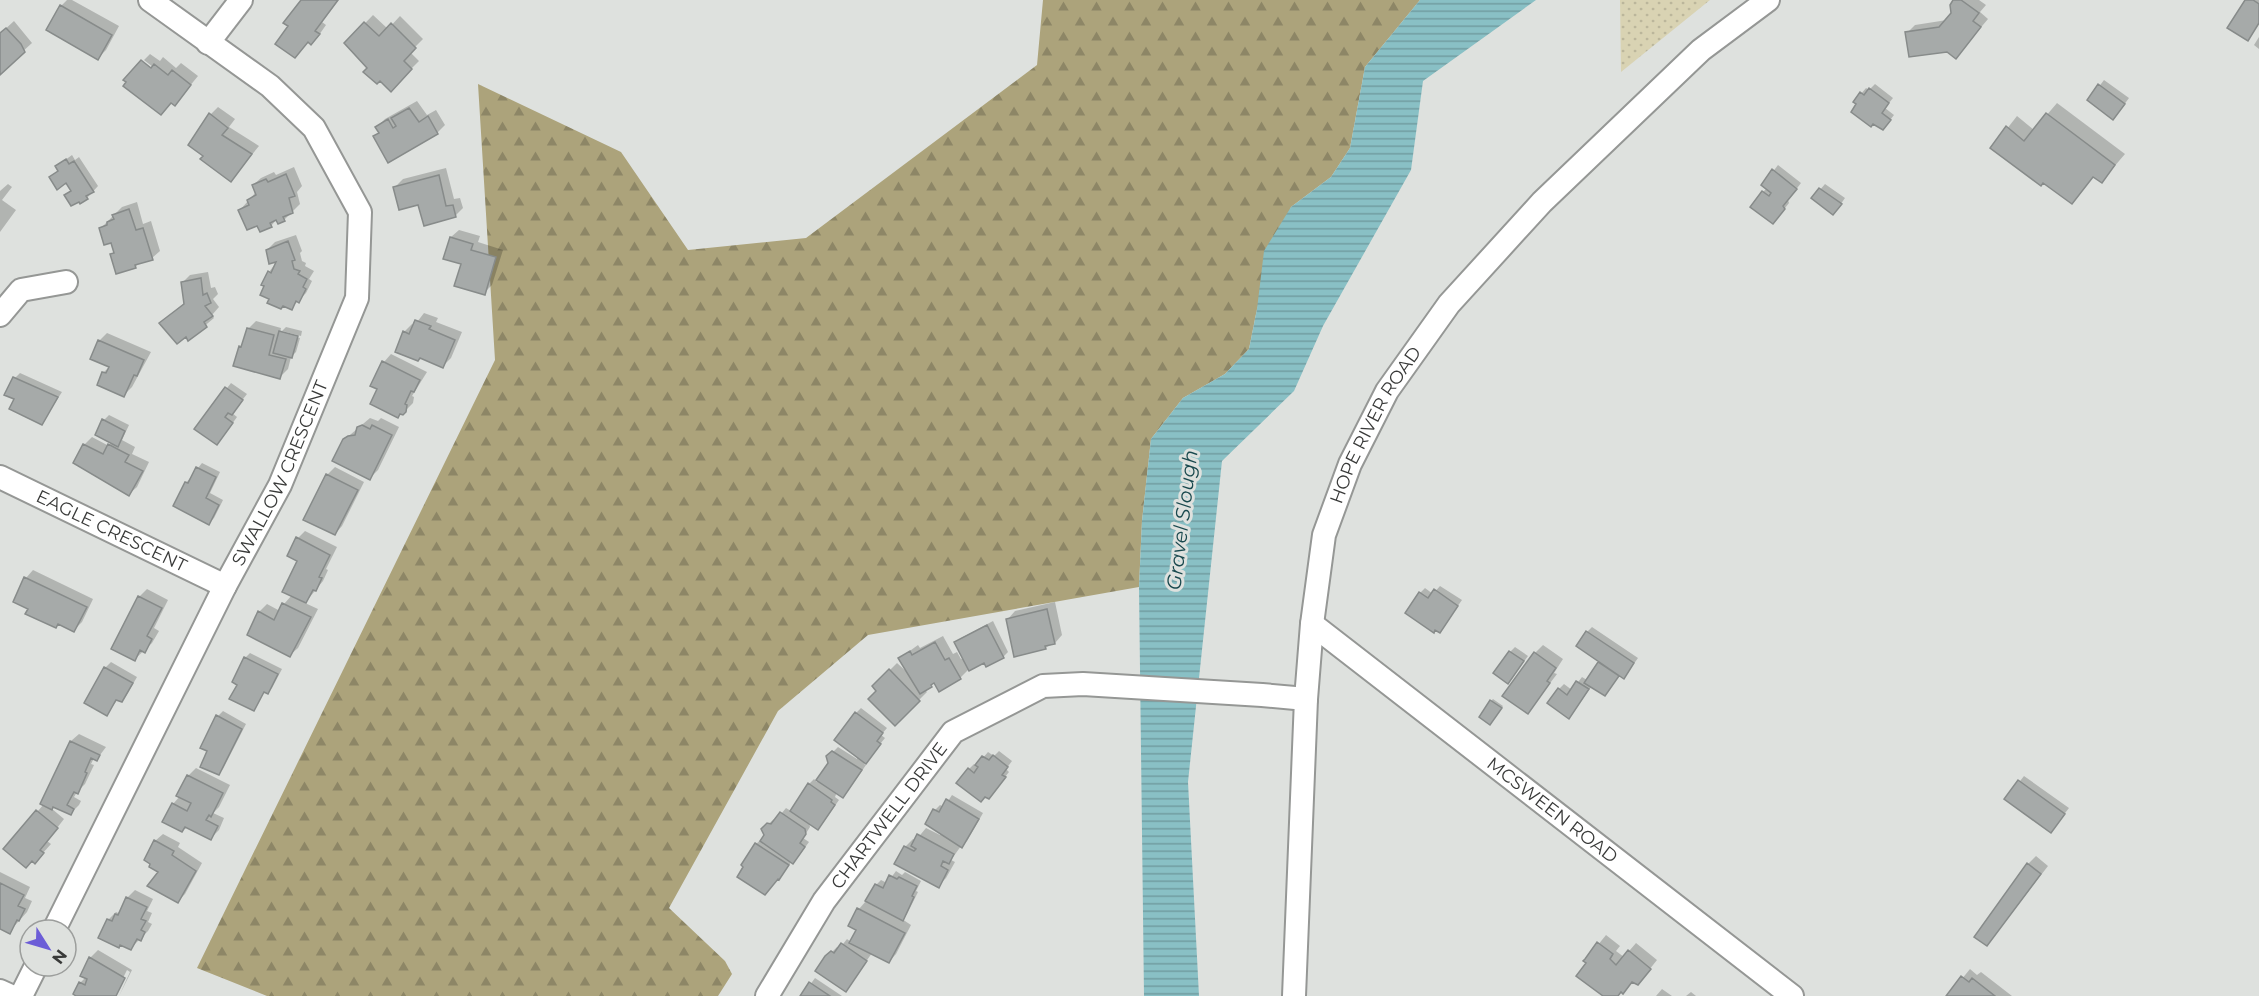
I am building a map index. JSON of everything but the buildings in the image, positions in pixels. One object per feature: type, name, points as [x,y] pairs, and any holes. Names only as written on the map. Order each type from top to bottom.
[{"type":"street","name":"SWALLOW CRESCENT","points":[[60,918],[225,586],[280,485],[357,298],[360,212],[314,128],[270,87],[150,0]]},
{"type":"street","points":[[208,43],[241,0]]},
{"type":"street","name":"HOPE RIVER ROAD","points":[[1294,996],[1306,699],[1312,624],[1324,535],[1350,464],[1387,391],[1449,304],[1542,202],[1684,65],[1768,0]]},
{"type":"street","points":[[0,315],[21,290],[66,282]]},
{"type":"street","name":"EAGLE CRESCENT","points":[[0,477],[225,586]]},
{"type":"street","name":"MCSWEEN ROAD","points":[[1312,624],[1792,996]]},
{"type":"street","name":"CHARTWELL DRIVE","points":[[767,996],[824,901],[953,732],[1043,686],[1083,684],[1262,694],[1306,699]]},
{"type":"street","points":[[21,996],[30,978]]},
{"type":"street","points":[[0,990],[11,996]]},
{"type":"green space","points":[[1043,0],[1420,0],[1365,67],[1350,148],[1331,177],[1291,207],[1257,309],[1249,349],[1225,374],[1183,398],[1151,439],[1142,521],[1139,587],[868,635],[778,711],[669,908],[725,961],[732,974],[718,996],[267,996],[197,968],[495,360],[478,84],[621,152],[688,250],[806,238],[1037,65]]},
{"type":"shaded area","points":[[1620,0],[1710,0],[1621,72]]},
{"type":"water","name":"Gravel Slough","points":[[1420,0],[1536,0],[1423,81],[1411,170],[1323,326],[1294,391],[1222,461],[1188,782],[1199,996],[1144,996],[1139,587],[1142,521],[1151,439],[1183,398],[1225,374],[1249,349],[1257,309],[1264,251],[1291,207],[1331,177],[1350,148],[1365,67]]}]
